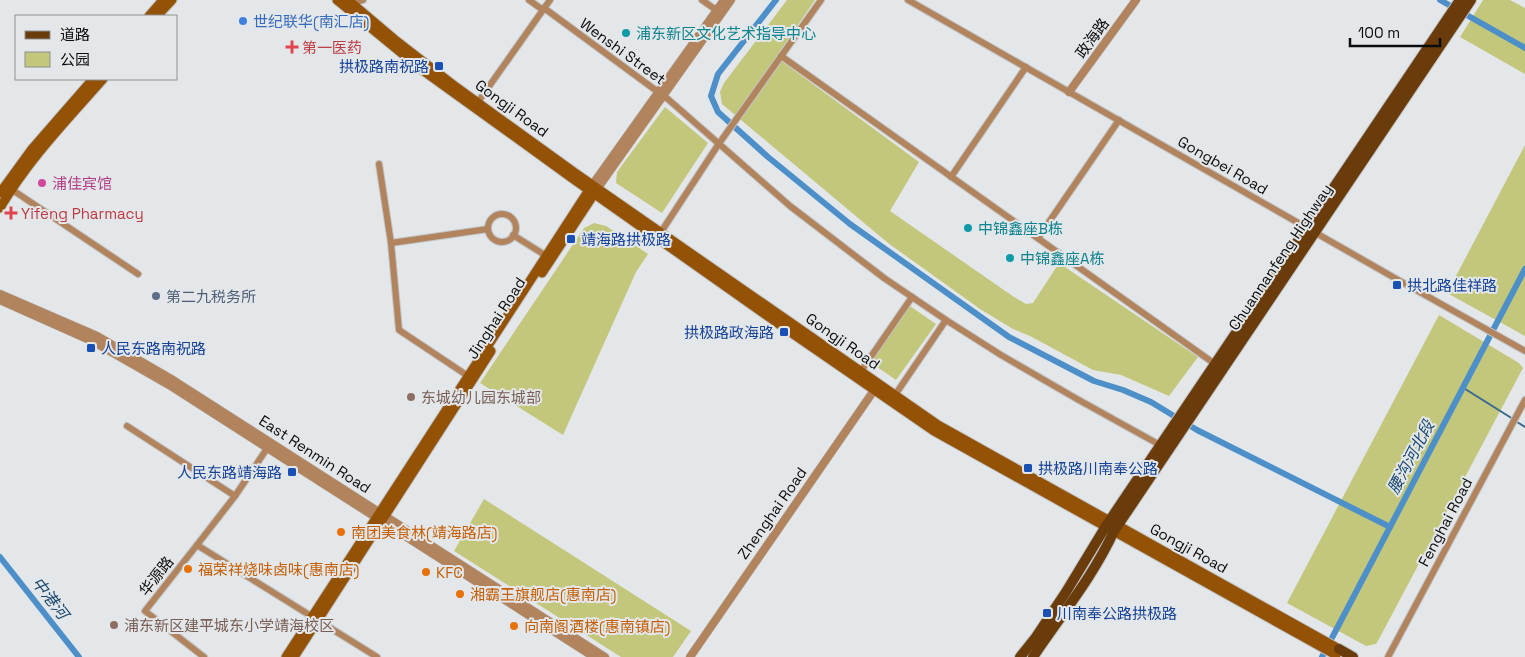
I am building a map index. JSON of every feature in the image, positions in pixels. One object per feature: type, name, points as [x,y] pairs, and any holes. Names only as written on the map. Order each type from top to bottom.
[{"type":"main road","points":[[150,15],[164,0]]},
{"type":"main road","points":[[158,15],[172,0]]},
{"type":"main road","name":"Gongji Road","points":[[337,0],[421,69],[893,399],[1338,654],[1353,657]]},
{"type":"main road","name":"Chuannanfeng Highway","points":[[1456,14],[1460,0]]},
{"type":"main road","name":"Chuannanfeng Highway","points":[[1112,525],[1456,14],[1471,0]]},
{"type":"main road","name":"Gongji Road","points":[[350,2],[394,39],[593,189],[661,232],[858,375]]},
{"type":"main road","points":[[0,208],[4,193],[32,149],[92,80]]},
{"type":"main road","points":[[4,193],[102,80]]},
{"type":"main road","name":"Jinghai Road","points":[[286,657],[314,619],[593,189]]},
{"type":"main road","name":"Chuannanfeng Highway","points":[[1190,409],[1215,364],[1311,229]]},
{"type":"main road","name":"Chuannanfeng Highway","points":[[1112,525],[1160,445],[1176,431]]},
{"type":"main road","points":[[1020,657],[1051,616],[1112,525]]},
{"type":"main road","points":[[1033,657],[1078,594],[1108,545],[1112,525]]},
{"type":"main road","name":"Jinghai Road","points":[[294,657],[314,619]]},
{"type":"street","points":[[350,2],[364,0]]},
{"type":"street","name":"Wenshi Street","points":[[529,0],[661,94],[820,230],[912,297],[1054,387],[1160,445]]},
{"type":"street","points":[[478,102],[550,0]]},
{"type":"street","points":[[702,0],[719,12]]},
{"type":"street","name":"Jinghai Road","points":[[719,12],[724,0]]},
{"type":"street","name":"Jinghai Road","points":[[593,189],[719,12],[731,0]]},
{"type":"street","points":[[661,232],[718,144],[821,0]]},
{"type":"street","name":"Gongbei Road","points":[[908,0],[1525,351]]},
{"type":"street","name":"政海路","points":[[1070,92],[1136,0]]},
{"type":"street","points":[[781,56],[1215,364]]},
{"type":"street","points":[[951,177],[1026,67]]},
{"type":"street","points":[[1038,238],[1119,120]]},
{"type":"street","points":[[379,164],[391,243],[399,330],[470,378]]},
{"type":"street","points":[[4,193],[138,274]]},
{"type":"street","points":[[505,214],[514,222],[515,230],[513,235],[504,241],[496,240],[490,235],[488,229],[493,217],[505,214]]},
{"type":"street","points":[[391,243],[488,229]]},
{"type":"street","points":[[513,235],[549,257]]},
{"type":"street","name":"East Renmin Road","points":[[0,294],[80,328],[201,397],[594,657]]},
{"type":"street","points":[[858,375],[912,297]]},
{"type":"street","name":"East Renmin Road","points":[[0,300],[109,349],[184,393],[605,657]]},
{"type":"street","points":[[893,399],[946,320]]},
{"type":"street","name":"Zhenghai Road","points":[[690,657],[876,387]]},
{"type":"street","name":"Fenghai Road","points":[[1388,657],[1525,400]]},
{"type":"street","points":[[127,426],[235,496]]},
{"type":"street","points":[[268,447],[235,496],[196,545],[377,657]]},
{"type":"street","name":"华源路","points":[[196,545],[145,611],[204,657]]},
{"type":"green space","points":[[787,0],[815,0],[776,57],[919,162],[890,211],[1026,304],[1033,303],[1059,263],[1198,357],[1169,396],[1121,375],[1093,370],[1030,336],[1013,329],[980,309],[888,243],[722,104],[720,92],[724,83]]},
{"type":"green space","points":[[1483,0],[1510,0],[1525,8],[1525,74],[1460,37]]},
{"type":"green space","points":[[665,107],[708,143],[662,213],[616,183],[617,172]]},
{"type":"green space","points":[[1525,145],[1525,336],[1447,293]]},
{"type":"green space","points":[[594,223],[606,226],[648,254],[636,272],[563,435],[480,383],[584,228]]},
{"type":"green space","points":[[910,306],[936,324],[896,380],[870,362]]},
{"type":"green space","points":[[1439,315],[1519,363],[1523,368],[1379,639],[1376,644],[1366,646],[1287,603]]},
{"type":"green space","points":[[484,499],[691,631],[673,657],[621,657],[454,551]]},
{"type":"waterway","points":[[776,0],[718,74],[711,96],[718,112],[768,157],[850,224],[1009,337],[1094,381],[1123,390],[1151,402],[1197,430],[1390,527]]},
{"type":"waterway","points":[[1440,0],[1525,48]]},
{"type":"waterway","name":"腰沟河北段","points":[[1322,657],[1525,269]]},
{"type":"waterway","points":[[1462,387],[1513,419]]},
{"type":"waterway","points":[[1517,422],[1525,427]]},
{"type":"waterway","name":"中港河","points":[[0,557],[79,657]]},
{"type":"place","name":"世纪联华(南汇店)","points":[[243,21]]},
{"type":"place","name":"浦东新区文化艺术指导中心","points":[[626,33]]},
{"type":"place","name":"第一医药","points":[[292,47]]},
{"type":"place","name":"拱极路南祝路","points":[[439,66]]},
{"type":"place","name":"浦佳宾馆","points":[[42,183]]},
{"type":"place","name":"Yifeng Pharmacy","points":[[11,213]]},
{"type":"place","name":"中锦鑫座B栋","points":[[968,228]]},
{"type":"place","name":"靖海路拱极路","points":[[571,239]]},
{"type":"place","name":"中锦鑫座A栋","points":[[1010,258]]},
{"type":"place","name":"拱北路佳祥路","points":[[1397,285]]},
{"type":"place","name":"第二九税务所","points":[[156,296]]},
{"type":"place","name":"拱极路政海路","points":[[784,332]]},
{"type":"place","name":"人民东路南祝路","points":[[91,348]]},
{"type":"place","name":"东城幼儿园东城部","points":[[411,397]]},
{"type":"place","name":"拱极路川南奉公路","points":[[1028,468]]},
{"type":"place","name":"人民东路靖海路","points":[[292,472]]},
{"type":"place","name":"南团美食林(靖海路店)","points":[[341,532]]},
{"type":"place","name":"福荣祥烧味卤味(惠南店)","points":[[188,569]]},
{"type":"place","name":"KFC","points":[[426,572]]},
{"type":"place","name":"湘霸王旗舰店(惠南店)","points":[[460,594]]},
{"type":"place","name":"川南奉公路拱极路","points":[[1047,613]]},
{"type":"place","name":"浦东新区建平城东小学靖海校区","points":[[114,625]]},
{"type":"place","name":"向南阁酒楼(惠南镇店)","points":[[514,626]]}]
